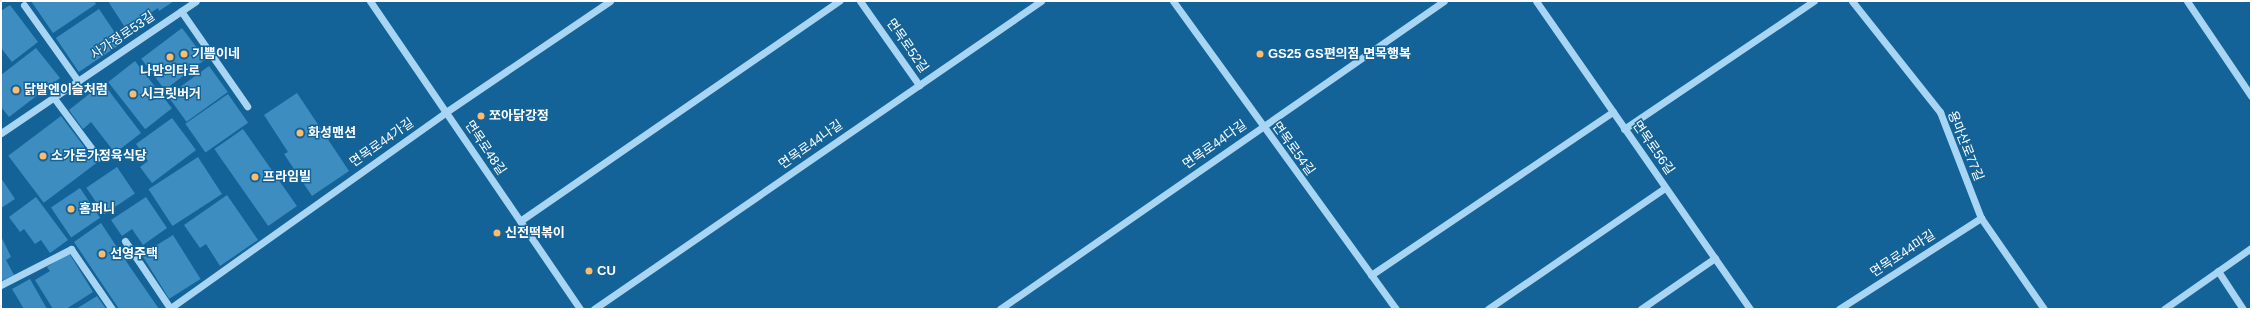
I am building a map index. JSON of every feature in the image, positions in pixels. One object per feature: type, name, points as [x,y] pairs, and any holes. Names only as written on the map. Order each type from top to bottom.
[{"type":"street","name":"사가정로53길","points":[[1,133],[196,1]]},
{"type":"street","name":"면목로48길","points":[[370,1],[580,309]]},
{"type":"street","name":"면목로44가길","points":[[125,241],[170,309],[446,112],[610,1]]},
{"type":"street","points":[[520,220],[839,1]]},
{"type":"street","name":"면목로52길","points":[[860,1],[919,85]]},
{"type":"street","name":"면목로44나길","points":[[594,309],[1041,1]]},
{"type":"street","name":"면목로54길","points":[[1173,1],[1396,309]]},
{"type":"street","name":"면목로44다길","points":[[1000,309],[1444,1]]},
{"type":"street","name":"면목로56길","points":[[1536,1],[1750,309]]},
{"type":"street","points":[[1624,128],[1814,1]]},
{"type":"street","name":"용마산로77길","points":[[1852,1],[1940,112],[1981,218],[2044,309]]},
{"type":"street","points":[[2187,1],[2251,96]]},
{"type":"street","points":[[24,5],[78,81]]},
{"type":"street","points":[[181,11],[246,106]]},
{"type":"street","points":[[54,98],[98,157]]},
{"type":"street","points":[[1371,275],[1613,112]]},
{"type":"street","points":[[1488,309],[1665,188]]},
{"type":"street","name":"면목로44마길","points":[[1839,309],[1981,218]]},
{"type":"street","points":[[2164,309],[2251,248]]},
{"type":"street","points":[[1,285],[71,249],[112,309]]},
{"type":"street","points":[[1641,309],[1715,258]]},
{"type":"street","points":[[2218,271],[2243,309]]},
{"type":"building","points":[[31,1],[94,1],[96,4],[53,33]]},
{"type":"building","points":[[108,1],[174,1],[159,11],[158,8],[126,29]]},
{"type":"building","points":[[10,5],[38,42],[12,62],[1,48],[1,11]]},
{"type":"building","points":[[99,9],[122,43],[79,72],[56,38]]},
{"type":"building","points":[[182,28],[205,59],[165,90],[141,59]]},
{"type":"building","points":[[36,48],[60,78],[9,117],[1,107],[1,75]]},
{"type":"building","points":[[135,61],[172,108],[145,129],[108,82]]},
{"type":"building","points":[[209,66],[228,92],[187,122],[168,96]]},
{"type":"building","points":[[103,83],[141,133],[115,153],[91,122],[83,129],[69,110]]},
{"type":"building","name":"화성맨션","points":[[297,93],[349,171],[312,196],[284,154],[288,152],[264,115]]},
{"type":"building","points":[[228,94],[248,123],[205,152],[185,124]]},
{"type":"building","points":[[61,116],[97,163],[44,203],[8,156]]},
{"type":"building","points":[[172,118],[196,150],[152,183],[140,167],[148,161],[136,144]]},
{"type":"building","name":"프라임빌","points":[[243,129],[297,206],[268,226],[214,149]]},
{"type":"building","points":[[198,157],[222,194],[172,226],[149,189]]},
{"type":"building","points":[[117,167],[135,194],[104,214],[86,188]]},
{"type":"building","points":[[1,178],[15,199],[1,208]]},
{"type":"building","points":[[80,188],[100,218],[71,237],[51,208]]},
{"type":"building","points":[[227,195],[258,240],[220,266],[206,244],[200,248],[184,225]]},
{"type":"building","points":[[36,197],[68,240],[50,253],[41,240],[35,244],[24,229],[20,232],[9,217]]},
{"type":"building","points":[[146,197],[167,228],[143,245],[132,229],[122,236],[111,220]]},
{"type":"building","name":"선영주택","points":[[101,223],[159,309],[119,309],[74,242]]},
{"type":"building","points":[[173,235],[201,279],[169,299],[142,255]]},
{"type":"building","points":[[1,236],[11,257],[6,260],[14,275],[1,281]]},
{"type":"building","points":[[69,253],[93,292],[66,309],[53,309],[35,280],[50,271],[47,267]]},
{"type":"building","points":[[30,279],[47,309],[24,309],[12,289]]},
{"type":"building","points":[[97,296],[106,309],[76,309]]},
{"type":"place","name":"기쁨이네","points":[[184,54]]},
{"type":"place","name":"GS25 GS편의점 면목행복","points":[[1260,54]]},
{"type":"place","name":"나만의타로","points":[[170,57]]},
{"type":"place","name":"닭발엔이슬처럼","points":[[16,90]]},
{"type":"place","name":"시크릿버거","points":[[133,94]]},
{"type":"place","name":"쪼아닭강정","points":[[481,116]]},
{"type":"place","name":"화성맨션","points":[[300,133]]},
{"type":"place","name":"소가돈가정육식당","points":[[43,156]]},
{"type":"place","name":"프라임빌","points":[[255,177]]},
{"type":"place","name":"홈퍼니","points":[[71,209]]},
{"type":"place","name":"신전떡볶이","points":[[497,233]]},
{"type":"place","name":"선영주택","points":[[102,254]]},
{"type":"place","name":"CU","points":[[589,271]]}]
